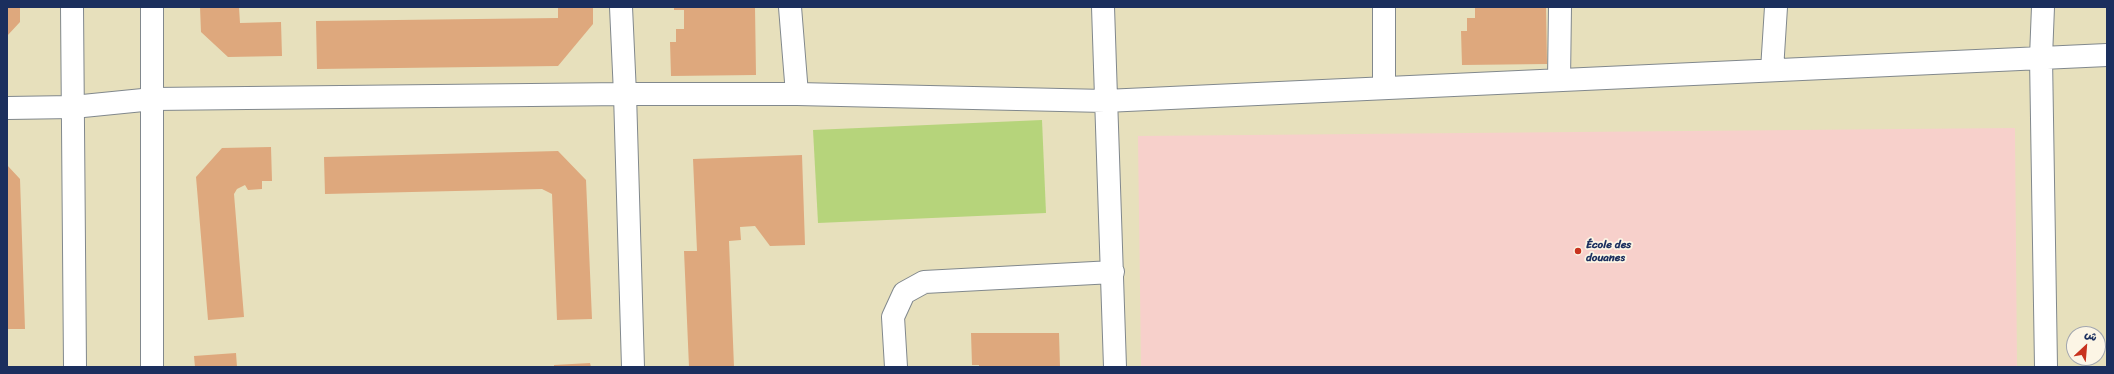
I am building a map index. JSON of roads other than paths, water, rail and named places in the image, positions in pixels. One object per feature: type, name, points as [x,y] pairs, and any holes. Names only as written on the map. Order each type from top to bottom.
[{"type":"street","points":[[72,7],[75,367]]},
{"type":"street","points":[[152,7],[152,367]]},
{"type":"street","points":[[621,7],[633,367]]},
{"type":"street","points":[[790,7],[797,94]]},
{"type":"street","points":[[1103,7],[1115,367]]},
{"type":"street","points":[[1384,7],[1384,88]]},
{"type":"street","points":[[1559,80],[1560,7]]},
{"type":"street","points":[[1772,70],[1776,7]]},
{"type":"street","points":[[2043,7],[2040,57],[2046,367]]},
{"type":"street","points":[[7,108],[73,107],[153,98],[625,94],[797,94],[1105,101],[2107,55]]},
{"type":"street","points":[[896,367],[893,317],[904,292],[924,282],[1113,272]]},
{"type":"place","name":"École des douanes","points":[[1578,251]]}]
